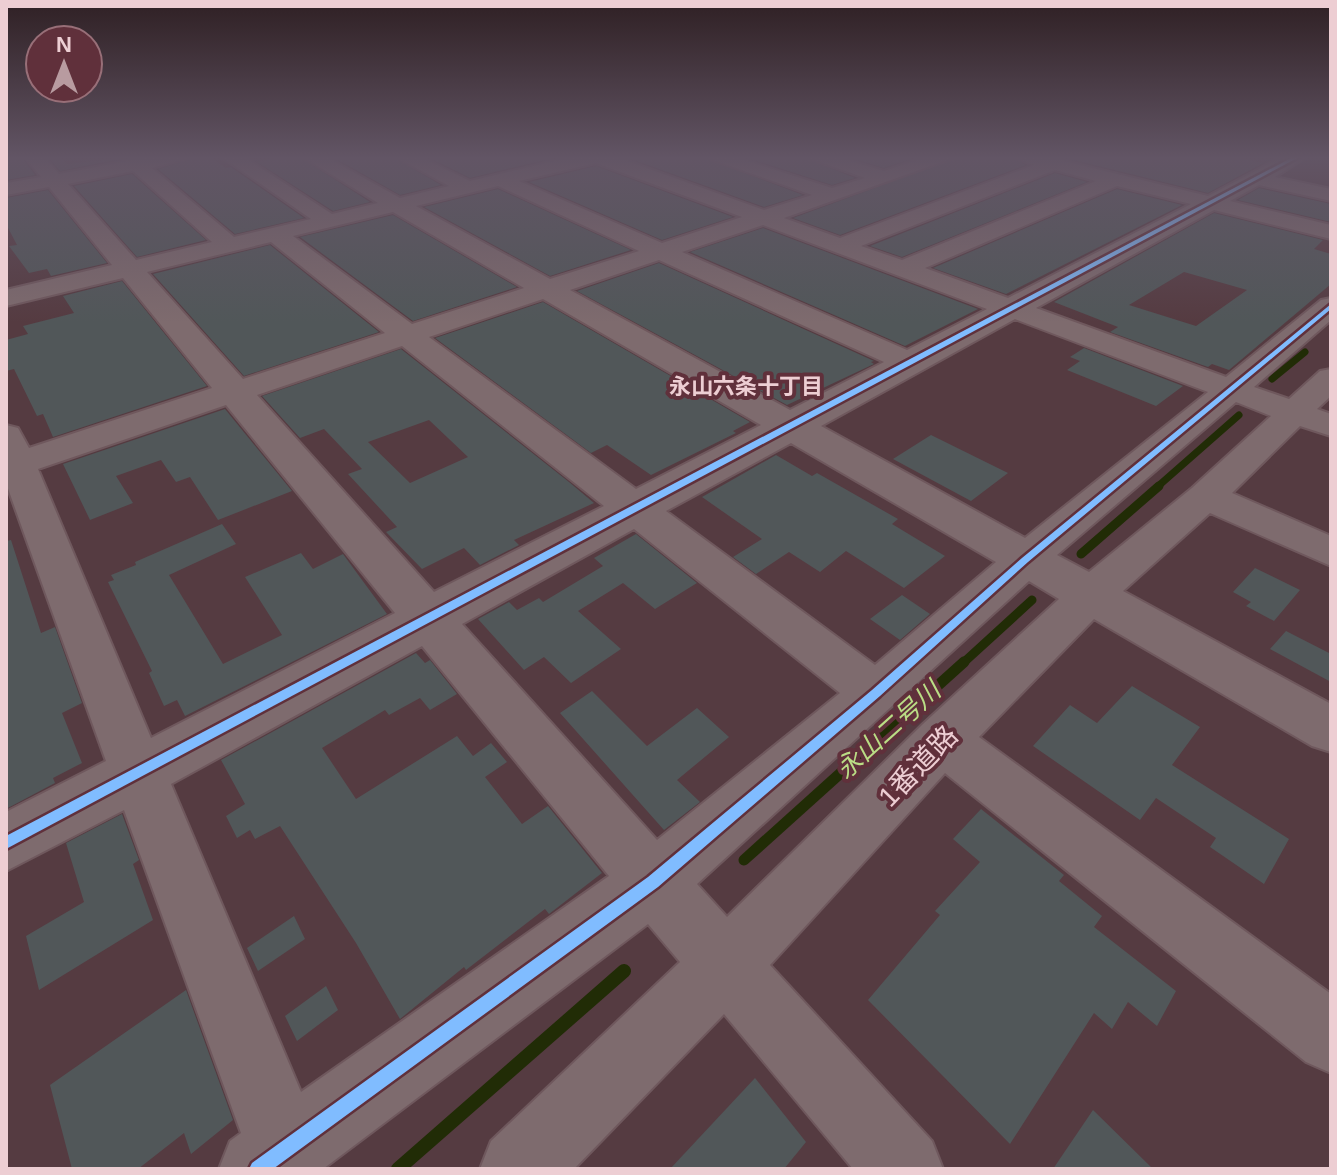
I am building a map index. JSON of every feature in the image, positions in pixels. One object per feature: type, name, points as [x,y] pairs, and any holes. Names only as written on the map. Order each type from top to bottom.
[{"type":"street","points":[[81,212],[653,882],[904,1169]]},
{"type":"street","points":[[191,212],[230,245]]},
{"type":"street","points":[[315,212],[329,221]]},
{"type":"street","points":[[10,289],[130,268],[367,212]]},
{"type":"street","points":[[408,212],[1331,730]]},
{"type":"street","points":[[571,212],[911,363]]},
{"type":"street","points":[[746,212],[1231,390],[1319,406]]},
{"type":"street","points":[[782,212],[237,391],[10,455],[140,772],[271,1158],[653,882],[876,693],[1025,560],[1331,306]]},
{"type":"street","points":[[839,246],[929,212]]},
{"type":"street","points":[[902,269],[1039,212]]},
{"type":"street","points":[[6,843],[1195,212]]},
{"type":"street","points":[[1248,212],[1331,232]]},
{"type":"street","points":[[275,234],[876,693]]},
{"type":"street","name":"1番道路","points":[[519,1169],[726,964],[942,740],[1092,594],[1206,496],[1319,406]]},
{"type":"street","points":[[1206,496],[1331,552]]},
{"type":"street","points":[[942,740],[1331,1037]]},
{"type":"building","points":[[6,212],[66,212],[107,263],[51,276],[47,269],[29,273],[9,246],[17,245],[6,224]]},
{"type":"building","points":[[97,212],[174,212],[206,240],[137,257]]},
{"type":"building","points":[[209,212],[295,212],[304,218],[235,234]]},
{"type":"building","points":[[433,212],[548,212],[631,250],[550,276]]},
{"type":"building","points":[[597,212],[719,212],[733,217],[662,240]]},
{"type":"building","points":[[810,212],[902,212],[840,235],[793,218]]},
{"type":"building","points":[[957,212],[1013,212],[902,257],[870,246]]},
{"type":"building","points":[[1064,212],[1168,212],[1006,294],[933,268]]},
{"type":"building","points":[[1288,212],[1331,212],[1331,222]]},
{"type":"building","points":[[1214,213],[1323,240],[1314,249],[1331,254],[1331,284],[1229,370],[1212,364],[1208,367],[1110,332],[1118,327],[1054,302]],"holes":[[[1184,272],[1247,290],[1196,326],[1129,305]]]},
{"type":"building","points":[[393,215],[517,287],[413,321],[300,237]]},
{"type":"building","points":[[763,228],[978,309],[905,346],[690,252]]},
{"type":"building","points":[[270,245],[379,332],[244,376],[153,274]]},
{"type":"building","points":[[659,263],[874,361],[871,362],[874,364],[787,405],[577,291]]},
{"type":"building","points":[[122,281],[207,386],[53,437],[43,414],[37,416],[14,369],[6,371],[6,340],[28,334],[23,326],[74,313],[63,296]]},
{"type":"building","points":[[543,302],[750,422],[733,431],[736,433],[651,475],[607,445],[591,453],[435,338]]},
{"type":"building","points":[[1084,348],[1183,386],[1156,406],[1067,370],[1080,361],[1070,357]]},
{"type":"building","points":[[401,349],[594,503],[514,540],[519,545],[480,565],[464,548],[422,569],[386,532],[397,527],[348,474],[362,469],[324,429],[300,438],[262,396]],"holes":[[[429,420],[468,457],[410,483],[368,442]]]},
{"type":"building","points":[[225,409],[292,491],[218,520],[190,477],[176,482],[161,460],[116,476],[133,503],[90,520],[63,464]]},
{"type":"building","points":[[931,435],[1008,473],[971,501],[893,459]]},
{"type":"building","points":[[776,455],[812,476],[817,473],[898,519],[892,524],[945,556],[904,588],[846,551],[820,572],[789,552],[756,574],[733,557],[762,539],[702,497]]},
{"type":"building","points":[[222,524],[236,544],[169,575],[223,664],[282,635],[245,577],[301,553],[313,569],[343,554],[387,614],[185,716],[177,700],[164,706],[149,673],[152,671],[108,582],[114,580],[111,575],[136,565],[135,562]]},
{"type":"building","points":[[636,534],[697,583],[655,609],[623,583],[578,611],[621,649],[571,683],[544,657],[524,670],[478,619],[509,602],[517,610],[539,598],[543,602],[603,566],[594,558]]},
{"type":"building","points":[[11,540],[41,633],[55,627],[82,703],[62,713],[82,763],[53,778],[55,783],[6,809],[6,541]]},
{"type":"building","points":[[1255,568],[1300,590],[1274,621],[1246,606],[1251,602],[1233,592]]},
{"type":"building","points":[[902,595],[930,614],[900,640],[870,619]]},
{"type":"building","points":[[1286,631],[1331,654],[1331,682],[1270,649]]},
{"type":"building","points":[[416,653],[425,663],[430,660],[457,694],[430,710],[420,698],[389,715],[385,710],[322,748],[356,799],[457,736],[473,756],[491,743],[507,762],[485,777],[522,824],[548,806],[602,873],[549,914],[545,909],[466,970],[464,967],[400,1019],[356,943],[280,826],[255,839],[250,830],[237,838],[226,816],[245,804],[221,760]]},
{"type":"building","points":[[1132,686],[1200,727],[1172,765],[1289,839],[1264,884],[1210,847],[1216,838],[1156,798],[1140,820],[1033,746],[1070,705],[1097,723]]},
{"type":"building","points":[[592,691],[647,746],[697,708],[729,737],[677,780],[700,802],[664,830],[560,713]]},
{"type":"building","points":[[981,809],[1064,875],[1059,881],[1102,916],[1094,927],[1176,991],[1157,1026],[1128,1002],[1112,1029],[1094,1013],[1010,1144],[868,1000],[940,915],[935,911],[980,862],[953,839]]},
{"type":"building","points":[[122,814],[139,860],[133,864],[153,920],[39,990],[26,936],[84,902],[66,843]]},
{"type":"building","points":[[294,916],[305,939],[258,971],[247,948]]},
{"type":"building","points":[[326,986],[338,1010],[297,1041],[285,1016]]},
{"type":"building","points":[[186,990],[233,1120],[191,1154],[184,1133],[138,1169],[72,1169],[50,1085]]},
{"type":"building","points":[[755,1078],[806,1142],[784,1169],[670,1169]]},
{"type":"building","points":[[1093,1110],[1153,1169],[1053,1169]]},
{"type":"waterway","name":"永山二号川","points":[[1272,379],[1305,352]]},
{"type":"waterway","name":"永山二号川","points":[[1156,488],[1239,415]]},
{"type":"waterway","name":"永山二号川","points":[[1081,554],[1159,486]]},
{"type":"waterway","name":"永山二号川","points":[[962,664],[1032,600]]},
{"type":"waterway","name":"永山二号川","points":[[744,860],[964,662]]},
{"type":"waterway","name":"永山二号川","points":[[398,1169],[624,971]]},
{"type":"cycle path","points":[[6,843],[1194,212]]},
{"type":"cycle path","points":[[258,1169],[653,882],[876,693],[1025,560],[1331,306]]},
{"type":"district","name":"永山六条十丁目","points":[[746,386]]}]
